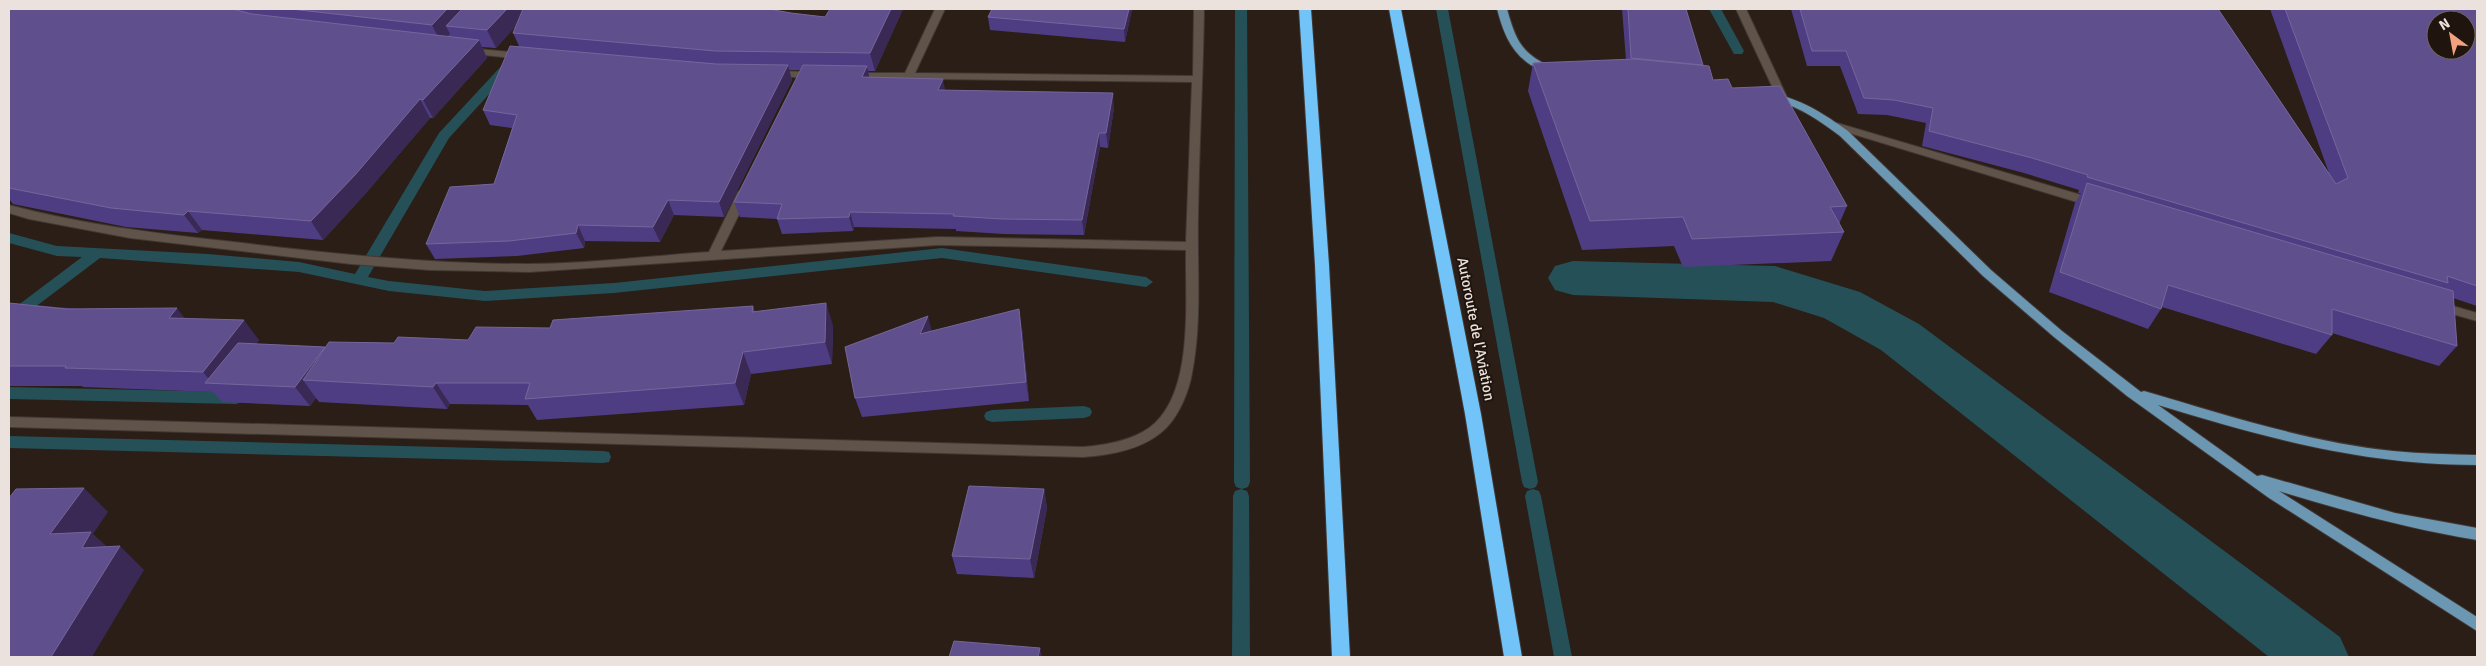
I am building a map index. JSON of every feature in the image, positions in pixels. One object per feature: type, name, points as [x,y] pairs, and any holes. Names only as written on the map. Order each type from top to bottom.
[{"type":"highway","points":[[1305,9],[1322,266],[1341,657]]},
{"type":"highway","name":"Autoroute de l'Aviation","points":[[1395,9],[1455,311],[1497,545],[1513,657]]},
{"type":"main road","points":[[1502,9],[1514,47],[1523,56],[1558,73]]},
{"type":"main road","points":[[1763,95],[1782,97],[1814,110],[1837,126],[1952,242],[2041,319],[2134,393],[2245,475],[2477,624]]},
{"type":"main road","points":[[2134,393],[2252,427],[2320,444],[2396,458],[2477,460]]},
{"type":"main road","points":[[2245,475],[2367,513],[2442,529],[2477,534]]},
{"type":"street","points":[[908,76],[940,9]]},
{"type":"street","points":[[9,422],[1083,452],[1112,450],[1146,436],[1170,415],[1184,381],[1192,322],[1192,246],[1199,80],[1199,9]]},
{"type":"street","points":[[1741,9],[1782,97]]},
{"type":"street","points":[[453,49],[535,58]]},
{"type":"street","points":[[766,74],[800,79],[821,75]]},
{"type":"street","points":[[841,75],[1199,80]]},
{"type":"street","points":[[1837,126],[2105,206]]},
{"type":"street","points":[[712,257],[750,179]]},
{"type":"street","points":[[9,209],[29,215],[130,234],[351,260],[430,266],[529,268],[938,241],[1192,246]]},
{"type":"street","points":[[2430,303],[2477,317]]},
{"type":"building","points":[[9,9],[232,9],[252,14],[479,40],[423,100],[420,99],[355,175],[311,221],[188,211],[184,215],[111,208],[9,188]]},
{"type":"building","points":[[291,9],[447,9],[432,25]]},
{"type":"building","points":[[462,9],[507,9],[487,30],[446,26]]},
{"type":"building","points":[[523,9],[769,9],[825,17],[830,9],[891,9],[870,53],[715,51],[513,33]]},
{"type":"building","points":[[992,9],[1129,9],[1124,29],[988,17]]},
{"type":"building","points":[[1628,9],[1686,9],[1703,65],[1631,58]]},
{"type":"building","points":[[1800,9],[2218,9],[2336,184],[2348,178],[2285,9],[2477,9],[2477,286],[2447,276],[2448,283],[2087,177],[2088,175],[2032,158],[1929,131],[1933,108],[1894,100],[1864,98],[1846,51],[1812,51]]},
{"type":"building","points":[[510,46],[716,64],[788,65],[719,202],[668,200],[653,227],[578,225],[576,233],[509,241],[426,244],[450,187],[494,184],[517,115],[483,110]]},
{"type":"building","points":[[1634,59],[1709,66],[1713,80],[1728,79],[1732,88],[1780,86],[1847,206],[1830,207],[1844,232],[1692,239],[1683,217],[1590,221],[1533,63]]},
{"type":"building","points":[[803,65],[867,66],[862,77],[943,79],[938,90],[1113,93],[1106,133],[1099,133],[1082,220],[1002,219],[953,216],[954,214],[850,212],[849,217],[777,219],[782,204],[734,202]]},
{"type":"building","points":[[2087,183],[2453,291],[2457,346],[2332,309],[2332,335],[2168,285],[2161,309],[2060,272]]},
{"type":"building","points":[[9,303],[65,309],[177,308],[169,318],[244,320],[203,372],[65,368],[66,366],[9,366]]},
{"type":"building","points":[[826,303],[825,342],[743,352],[735,383],[525,399],[530,383],[436,383],[433,387],[303,380],[329,342],[394,343],[398,337],[468,340],[476,327],[550,328],[553,320],[753,306],[752,312]]},
{"type":"building","points":[[1019,309],[1026,382],[855,398],[845,347],[928,316],[920,334]]},
{"type":"building","points":[[238,343],[325,347],[295,387],[205,383]]},
{"type":"building","points":[[969,486],[1044,489],[1030,559],[952,556]]},
{"type":"building","points":[[84,488],[50,534],[91,532],[82,548],[120,546],[51,657],[9,657],[9,498],[16,489]]},
{"type":"building","points":[[954,641],[1040,648],[1038,657],[949,657]]},
{"type":"waterway","points":[[1241,9],[1242,482]]},
{"type":"waterway","points":[[1442,9],[1530,482]]},
{"type":"waterway","points":[[1715,9],[1738,51]]},
{"type":"waterway","points":[[359,280],[444,136],[509,65]]},
{"type":"waterway","points":[[9,238],[57,251],[97,253]]},
{"type":"waterway","points":[[9,319],[97,253]]},
{"type":"waterway","points":[[97,253],[208,259],[299,267],[359,280]]},
{"type":"waterway","points":[[359,280],[389,286],[485,296],[614,288],[942,253],[1146,282]]},
{"type":"waterway","points":[[1573,278],[1775,284],[1842,305],[1900,337],[2317,657]]},
{"type":"waterway","points":[[9,393],[236,398]]},
{"type":"waterway","points":[[992,416],[1084,412]]},
{"type":"waterway","points":[[9,442],[603,457]]},
{"type":"waterway","points":[[1241,496],[1241,657]]},
{"type":"waterway","points":[[1533,496],[1563,657]]}]
